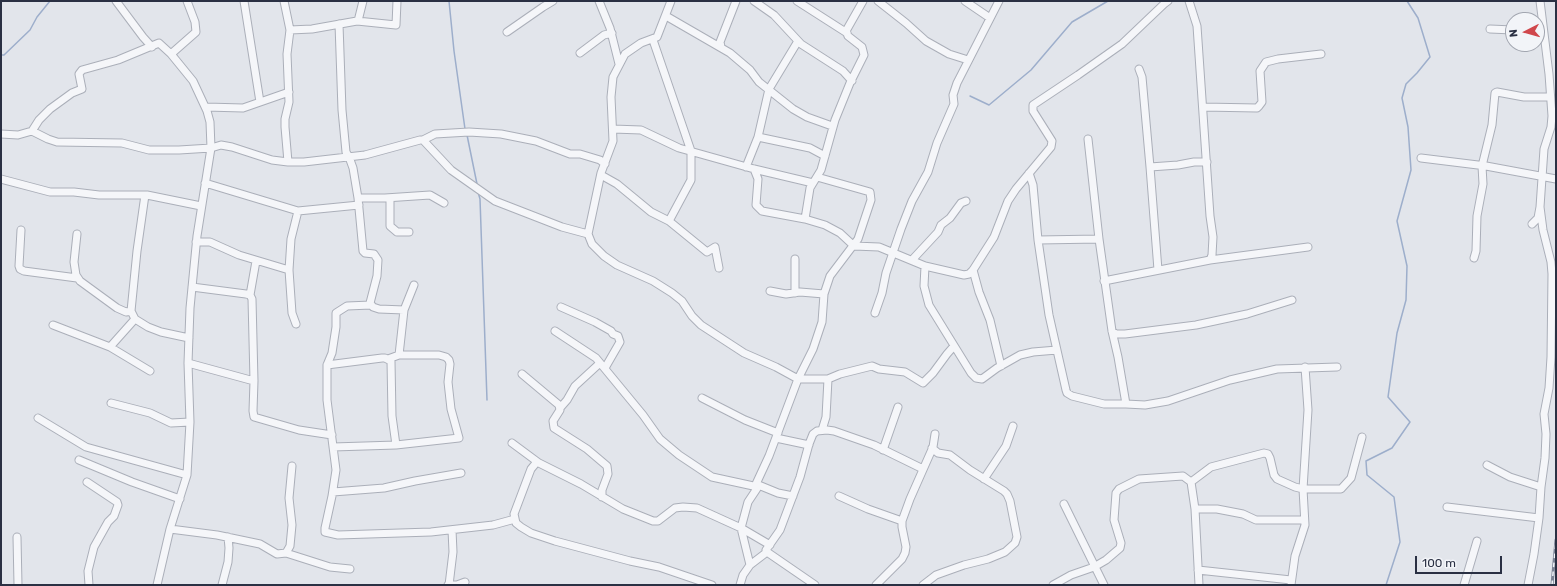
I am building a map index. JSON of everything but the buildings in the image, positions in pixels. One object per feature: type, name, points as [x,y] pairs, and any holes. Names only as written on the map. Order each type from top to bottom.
[{"type":"street","points":[[116,1],[143,37],[152,46]]},
{"type":"street","points":[[171,54],[196,32],[195,22],[187,1]]},
{"type":"street","points":[[244,1],[260,102]]},
{"type":"street","points":[[284,1],[290,30],[287,54],[289,102],[285,127],[288,162]]},
{"type":"street","points":[[358,21],[364,1]]},
{"type":"street","points":[[290,30],[312,29],[358,21],[396,25],[398,1]]},
{"type":"street","points":[[507,32],[554,1]]},
{"type":"street","points":[[599,1],[612,33],[619,64]]},
{"type":"street","points":[[671,1],[659,34],[653,40],[641,43],[625,54],[613,76],[611,86],[613,141],[601,175],[588,234],[595,247],[611,261],[653,281],[677,296],[687,307],[696,321],[706,329],[751,357],[776,367],[798,379],[828,379],[840,374],[872,366],[879,369],[905,372],[923,383],[954,346]]},
{"type":"street","points":[[721,47],[720,42],[736,1]]},
{"type":"street","points":[[754,1],[774,15],[798,41],[842,71],[852,81]]},
{"type":"street","points":[[797,1],[847,34],[864,50],[863,59],[846,91],[832,126],[822,170],[815,180],[808,196],[806,219]]},
{"type":"street","points":[[847,34],[848,27],[863,1]]},
{"type":"street","points":[[878,1],[926,41],[948,54],[968,60]]},
{"type":"street","points":[[964,1],[990,18]]},
{"type":"street","points":[[875,313],[893,252],[912,201],[928,172],[937,143],[954,104],[955,88],[999,1]]},
{"type":"street","points":[[754,169],[758,179],[756,205],[759,209],[766,212],[806,219],[833,228],[854,246],[874,246],[893,252],[925,266],[969,274],[994,237],[1008,201],[1016,189],[1049,150],[1052,144],[1033,111],[1032,105],[1122,44],[1168,1]]},
{"type":"street","points":[[1189,1],[1197,26],[1214,243],[1210,260]]},
{"type":"street","points":[[1540,1],[1540,12]]},
{"type":"street","points":[[666,16],[721,47],[747,67],[756,79],[801,114],[832,126]]},
{"type":"street","points":[[339,24],[342,117],[346,152],[349,157],[358,202],[363,251],[365,253],[374,254],[378,260],[377,276],[370,300],[371,305]]},
{"type":"street","points":[[1490,29],[1505,30]]},
{"type":"street","points":[[580,53],[604,35],[612,33]]},
{"type":"street","points":[[653,40],[691,151],[691,180],[669,222]]},
{"type":"street","points":[[746,167],[758,137],[769,89],[798,41]]},
{"type":"street","points":[[1,134],[18,135],[32,131],[39,120],[50,108],[72,93],[82,89],[80,71],[118,60],[159,43],[171,54],[193,81],[206,107],[210,122],[210,148],[196,242],[192,287],[188,363],[190,422],[187,475],[170,528],[158,585]]},
{"type":"street","points":[[1532,224],[1538,218],[1543,176],[1544,149],[1551,127],[1552,116],[1547,52],[1545,46]]},
{"type":"street","points":[[1203,107],[1259,106],[1262,102],[1260,71],[1266,62],[1278,59],[1321,54]]},
{"type":"street","points":[[1139,69],[1142,77],[1158,270]]},
{"type":"street","points":[[206,107],[238,109],[289,92]]},
{"type":"street","points":[[1474,258],[1476,251],[1477,216],[1483,184],[1482,166],[1492,125],[1495,93],[1497,92],[1524,97],[1550,97]]},
{"type":"street","points":[[613,129],[642,130],[679,148],[746,167],[870,192],[871,200],[861,233],[854,246],[834,269],[829,280],[824,294],[822,322],[813,349],[798,379],[757,485],[748,502],[741,528],[750,565]]},
{"type":"street","points":[[32,131],[48,139],[63,143],[122,143],[148,150],[210,148],[221,145],[272,160],[288,162],[365,155],[423,140],[435,134],[469,132],[501,134],[536,141],[570,154],[580,154],[600,160],[605,164]]},
{"type":"street","points":[[758,137],[810,148],[825,156]]},
{"type":"street","points":[[1088,139],[1104,281],[1126,404]]},
{"type":"street","points":[[423,140],[451,170],[494,201],[556,225],[588,234]]},
{"type":"street","points":[[1420,158],[1482,166],[1556,179]]},
{"type":"street","points":[[1150,167],[1207,162]]},
{"type":"street","points":[[1029,173],[1033,185],[1038,240],[1049,315],[1066,390],[1069,394],[1104,404],[1145,405],[1168,401],[1230,380],[1277,369],[1336,367]]},
{"type":"street","points":[[601,175],[617,184],[651,212],[669,222],[707,252],[715,247],[719,268]]},
{"type":"street","points":[[1,179],[50,192],[74,192],[99,195],[145,195],[201,206]]},
{"type":"street","points":[[205,183],[298,211],[390,198],[430,195],[444,203]]},
{"type":"street","points":[[145,195],[137,251],[131,312],[135,319],[156,330],[189,338]]},
{"type":"street","points":[[390,198],[390,226],[397,232],[409,232]]},
{"type":"street","points":[[912,260],[938,232],[941,225],[950,218],[961,203],[966,200]]},
{"type":"street","points":[[1528,585],[1534,554],[1539,518],[1541,487],[1546,458],[1544,414],[1549,388],[1551,357],[1552,274],[1540,207]]},
{"type":"street","points":[[296,324],[292,313],[289,270],[291,239],[298,211]]},
{"type":"street","points":[[21,230],[20,269],[24,271],[78,278],[117,308],[126,312],[131,312]]},
{"type":"street","points":[[77,234],[74,262],[78,278]]},
{"type":"street","points":[[1038,240],[1099,239]]},
{"type":"street","points":[[196,242],[210,242],[239,255],[289,270]]},
{"type":"street","points":[[1104,281],[1210,260],[1308,247]]},
{"type":"street","points":[[795,259],[795,294]]},
{"type":"street","points":[[256,261],[250,296],[253,304],[254,417],[299,430],[332,435]]},
{"type":"street","points":[[925,266],[924,286],[928,305],[971,373],[976,378],[982,379],[1001,366],[1025,353],[1057,350]]},
{"type":"street","points":[[973,270],[979,292],[990,320],[1001,366]]},
{"type":"street","points":[[399,355],[404,310],[414,285]]},
{"type":"street","points":[[192,287],[250,296]]},
{"type":"street","points":[[770,291],[786,294],[795,294],[800,292],[824,294]]},
{"type":"street","points":[[1112,331],[1116,334],[1125,334],[1196,325],[1247,314],[1292,300]]},
{"type":"street","points":[[404,310],[379,309],[371,305],[348,306],[341,308],[336,313],[333,346],[327,364],[327,400],[336,470],[325,532],[328,534],[366,535],[452,530],[493,525],[514,519]]},
{"type":"street","points":[[561,307],[611,331],[613,334],[618,336],[620,342],[602,365],[575,386],[553,421],[554,428],[587,449],[607,466],[608,474],[602,490],[602,497]]},
{"type":"street","points":[[110,347],[135,319]]},
{"type":"street","points":[[53,324],[110,347],[150,371]]},
{"type":"street","points":[[555,331],[596,358],[643,415],[660,439],[679,455],[712,477],[757,485],[778,493],[793,496]]},
{"type":"street","points":[[327,364],[382,358],[388,359],[399,355],[438,355],[446,357],[450,364],[448,382],[451,409],[459,438],[396,445],[334,447]]},
{"type":"street","points":[[388,359],[392,364],[392,416],[396,445]]},
{"type":"street","points":[[188,363],[254,381]]},
{"type":"street","points":[[1198,570],[1291,583],[1295,556],[1303,533],[1304,520],[1303,490],[1308,410],[1305,368]]},
{"type":"street","points":[[522,374],[560,408]]},
{"type":"street","points":[[822,430],[826,417],[828,379]]},
{"type":"street","points":[[702,398],[777,435],[809,445]]},
{"type":"street","points":[[111,404],[150,413],[171,423],[190,422]]},
{"type":"street","points":[[883,450],[898,407]]},
{"type":"street","points":[[38,418],[86,447],[187,475]]},
{"type":"street","points":[[984,479],[1006,446],[1013,426]]},
{"type":"street","points":[[740,585],[750,565],[769,548],[780,530],[793,496],[813,434],[817,431],[834,431],[883,450],[923,469]]},
{"type":"street","points":[[876,585],[906,553],[902,521],[932,448],[935,434]]},
{"type":"street","points":[[1191,482],[1211,467],[1264,453],[1268,454],[1270,458],[1274,475],[1277,479],[1303,490],[1341,488],[1351,478],[1362,437]]},
{"type":"street","points":[[512,443],[539,463],[581,484],[623,509],[653,521],[658,521],[675,508],[691,507],[741,528],[769,548],[815,585]]},
{"type":"street","points":[[923,585],[936,575],[964,565],[988,559],[1005,552],[1015,543],[1017,537],[1008,494],[950,455],[938,453],[932,448]]},
{"type":"street","points":[[78,460],[180,500]]},
{"type":"street","points":[[539,463],[536,463],[531,469],[514,514],[514,519],[517,524],[530,533],[659,568],[712,585]]},
{"type":"street","points":[[1486,465],[1510,477],[1541,487]]},
{"type":"street","points":[[286,553],[290,546],[292,525],[289,498],[292,466]]},
{"type":"street","points":[[333,492],[384,488],[415,481],[461,474]]},
{"type":"street","points":[[1053,585],[1071,575],[1106,560],[1120,548],[1121,543],[1114,520],[1116,496],[1119,489],[1139,479],[1183,476],[1191,482],[1195,509],[1199,585]]},
{"type":"street","points":[[87,482],[117,502],[118,505],[114,516],[108,522],[94,547],[88,571],[89,585]]},
{"type":"street","points":[[839,496],[868,509],[902,521]]},
{"type":"street","points":[[1064,504],[1104,585]]},
{"type":"street","points":[[1447,507],[1539,518]]},
{"type":"street","points":[[1195,509],[1217,509],[1243,514],[1256,520],[1304,520]]},
{"type":"street","points":[[170,528],[228,537],[260,544],[277,554],[286,553],[330,567],[350,568]]},
{"type":"street","points":[[452,530],[453,552],[448,585],[458,585],[465,582]]},
{"type":"street","points":[[17,537],[18,585]]},
{"type":"street","points":[[222,585],[228,562],[228,537]]},
{"type":"street","points":[[1464,585],[1477,541]]},
{"type":"waterway","points":[[1,55],[4,55],[30,30],[37,17],[50,1]]},
{"type":"waterway","points":[[449,1],[454,51],[465,129]]},
{"type":"waterway","points":[[970,96],[989,105],[1031,70],[1072,22],[1108,1]]},
{"type":"waterway","points":[[1386,585],[1400,542],[1394,497],[1367,475],[1366,461],[1392,448],[1410,422],[1388,397],[1397,333],[1406,300],[1407,266],[1397,221],[1411,170],[1408,127],[1402,98],[1406,84],[1430,57],[1418,18],[1407,1]]},
{"type":"waterway","points":[[467,135],[477,184]]},
{"type":"waterway","points":[[478,192],[480,199],[487,400]]},
{"type":"railway","points":[[1552,585],[1556,540]]}]
